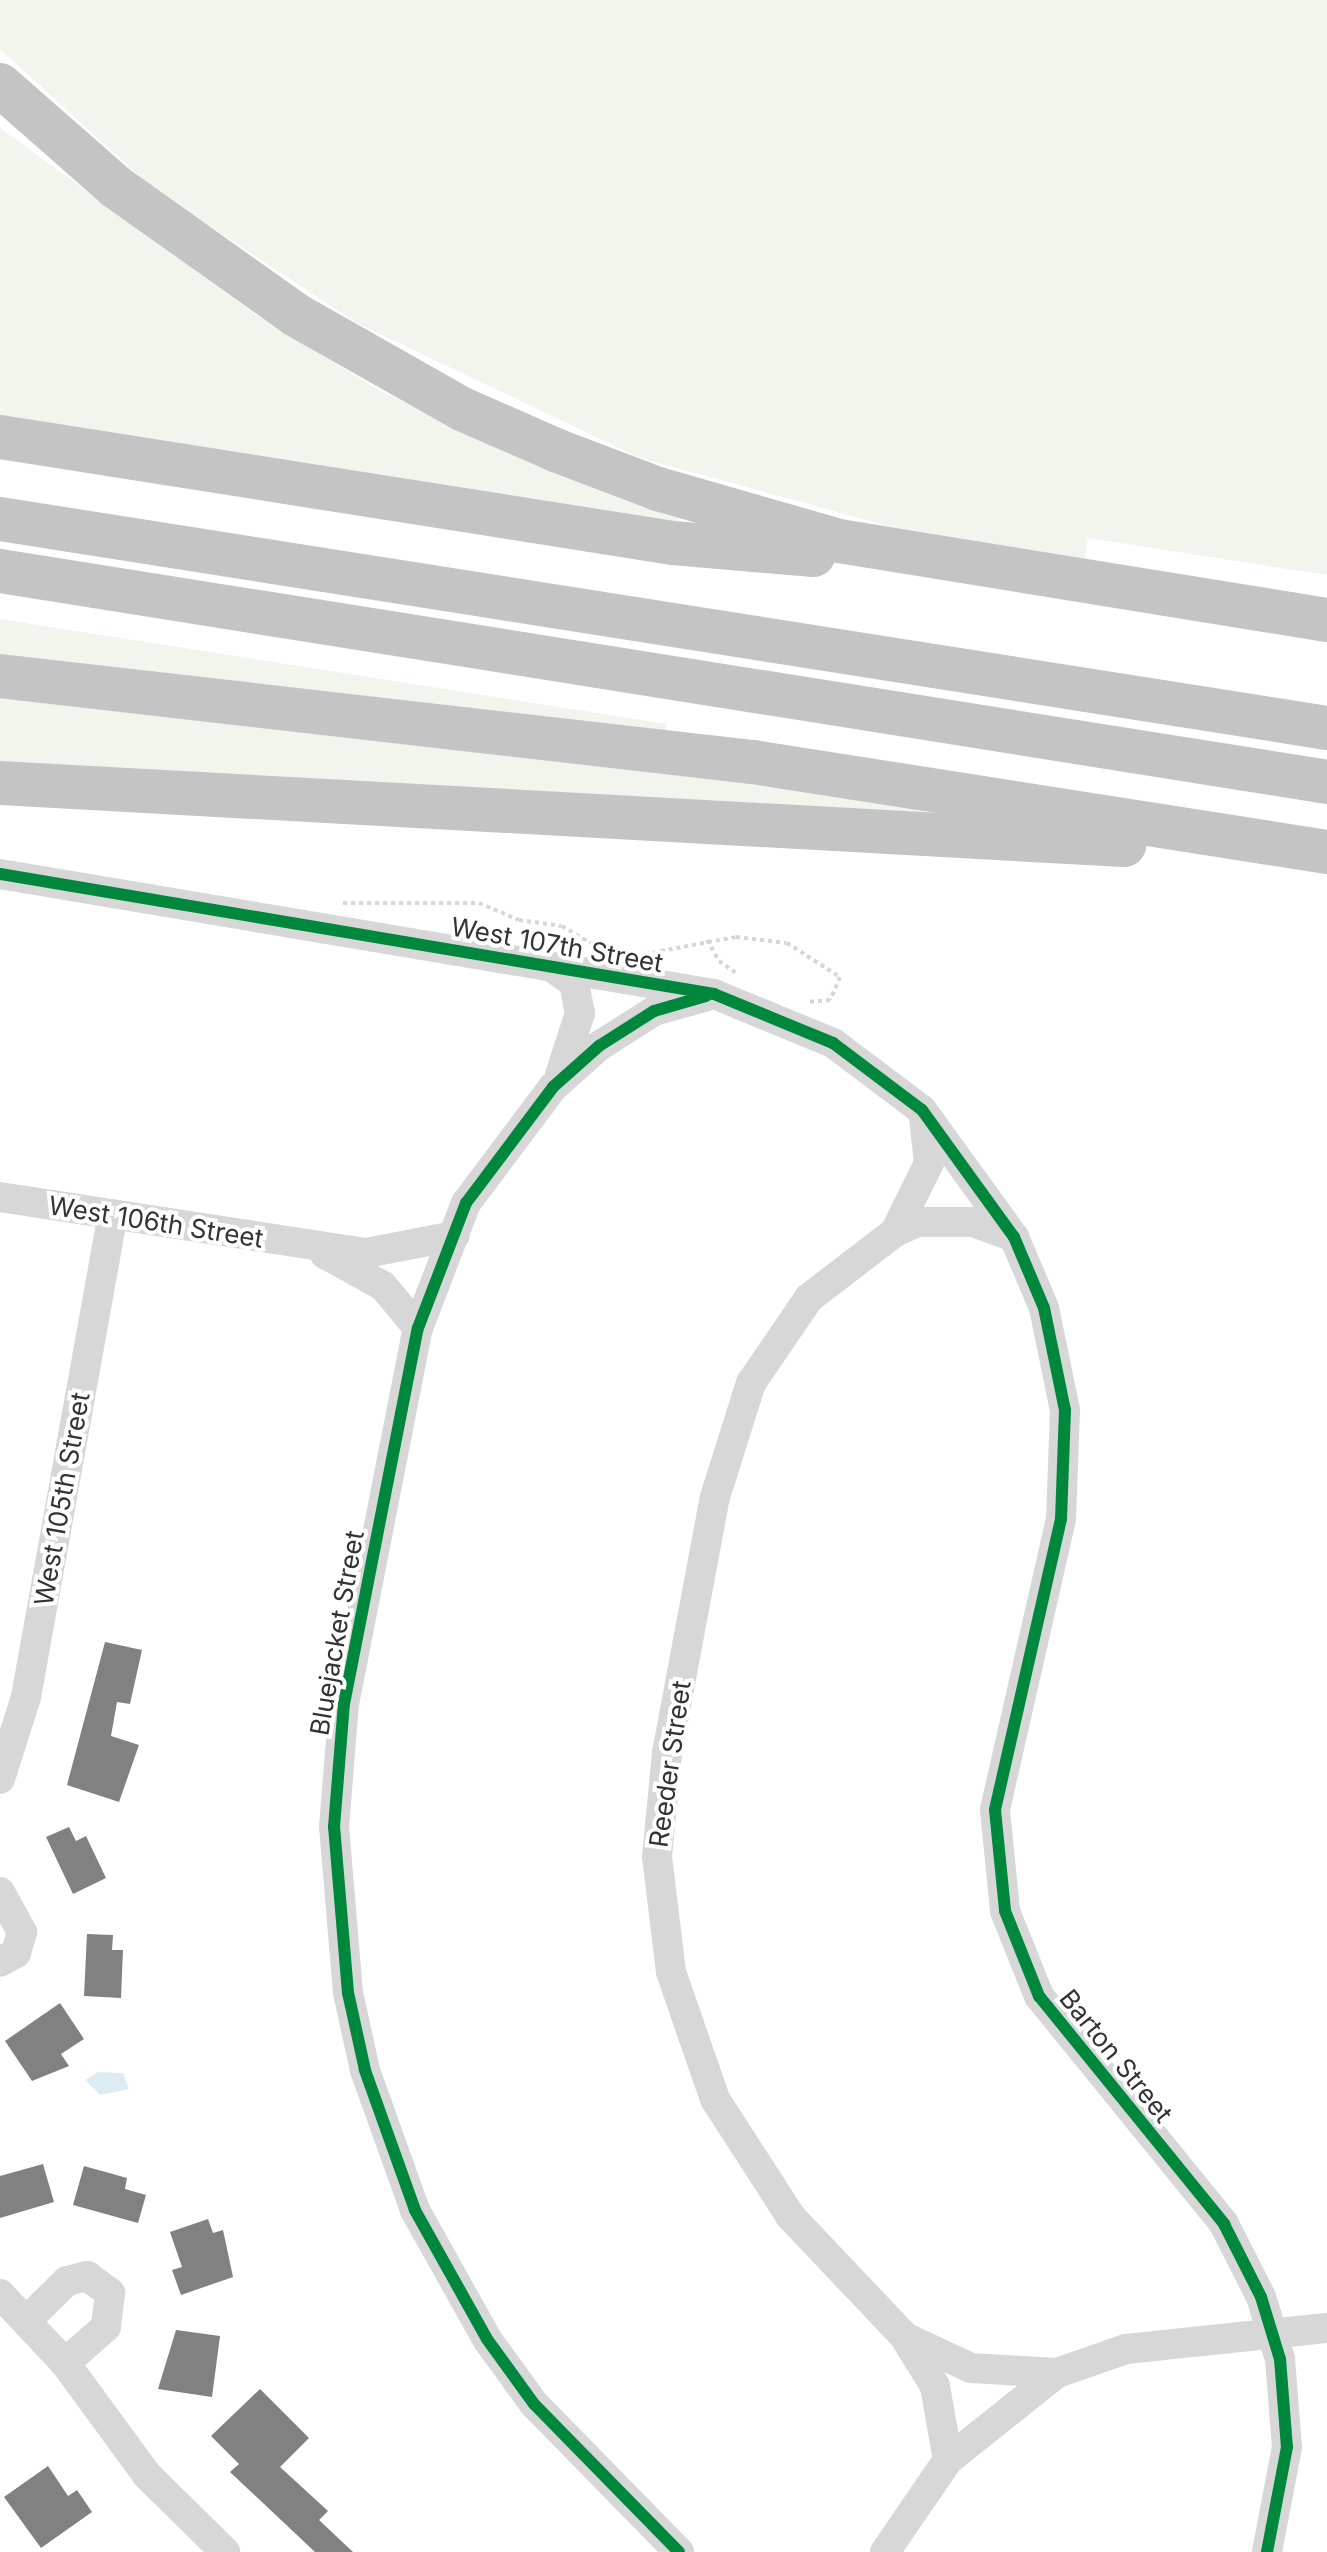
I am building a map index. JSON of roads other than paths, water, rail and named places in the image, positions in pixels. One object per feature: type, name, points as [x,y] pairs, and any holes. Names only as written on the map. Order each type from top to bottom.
[{"type":"highway","points":[[7,95],[207,256],[364,357],[462,409],[701,502],[979,569]]},
{"type":"highway","points":[[0,437],[673,543],[979,569],[1327,620]]},
{"type":"highway","points":[[0,519],[1327,728]]},
{"type":"highway","points":[[0,571],[1327,782]]},
{"type":"highway","points":[[0,676],[753,762],[1327,852]]},
{"type":"highway","points":[[0,783],[1009,835],[1327,873]]},
{"type":"street","name":"West 107th Street","points":[[0,874],[714,994],[833,1043],[922,1110],[1014,1237]]},
{"type":"street","name":"Bluejacket Street","points":[[550,966],[574,983],[580,1013],[573,1050],[553,1087],[487,1171],[454,1236],[418,1328],[341,1729],[334,1827],[348,1993],[387,2140],[444,2269],[534,2404],[679,2552]]},
{"type":"street","name":"Bluejacket Street","points":[[553,1087],[654,1011],[714,994]]},
{"type":"street","name":"Reeder Street","points":[[895,1232],[929,1163],[922,1110]]},
{"type":"street","name":"West 106th Street","points":[[0,1197],[312,1248],[403,1250],[454,1236]]},
{"type":"street","name":"West 105th Street","points":[[0,1779],[26,1697],[113,1215]]},
{"type":"street","name":"Reeder Street","points":[[948,2460],[935,2386],[904,2336],[791,2217],[715,2099],[671,1972],[657,1857],[667,1753],[730,1436],[778,1337],[809,1298],[895,1232],[917,1222],[973,1222],[1014,1237]]},
{"type":"street","name":"Barton Street","points":[[1014,1237],[1056,1352],[1066,1471],[995,1810],[1005,1911],[1056,2020],[1242,2250],[1272,2332],[1287,2447],[1267,2552]]},
{"type":"street","name":"West 106th Street","points":[[312,1248],[383,1286],[418,1328]]},
{"type":"street","points":[[0,1892],[22,1932],[16,1953],[0,1962]]},
{"type":"street","points":[[28,2319],[67,2281],[87,2276],[110,2293],[106,2327],[65,2363]]},
{"type":"street","points":[[0,2294],[28,2319],[65,2363],[147,2475],[225,2552]]},
{"type":"street","points":[[885,2552],[948,2460],[1057,2373],[1126,2349],[1327,2328]]},
{"type":"street","name":"Reeder Street","points":[[904,2336],[971,2368],[1057,2373]]}]
